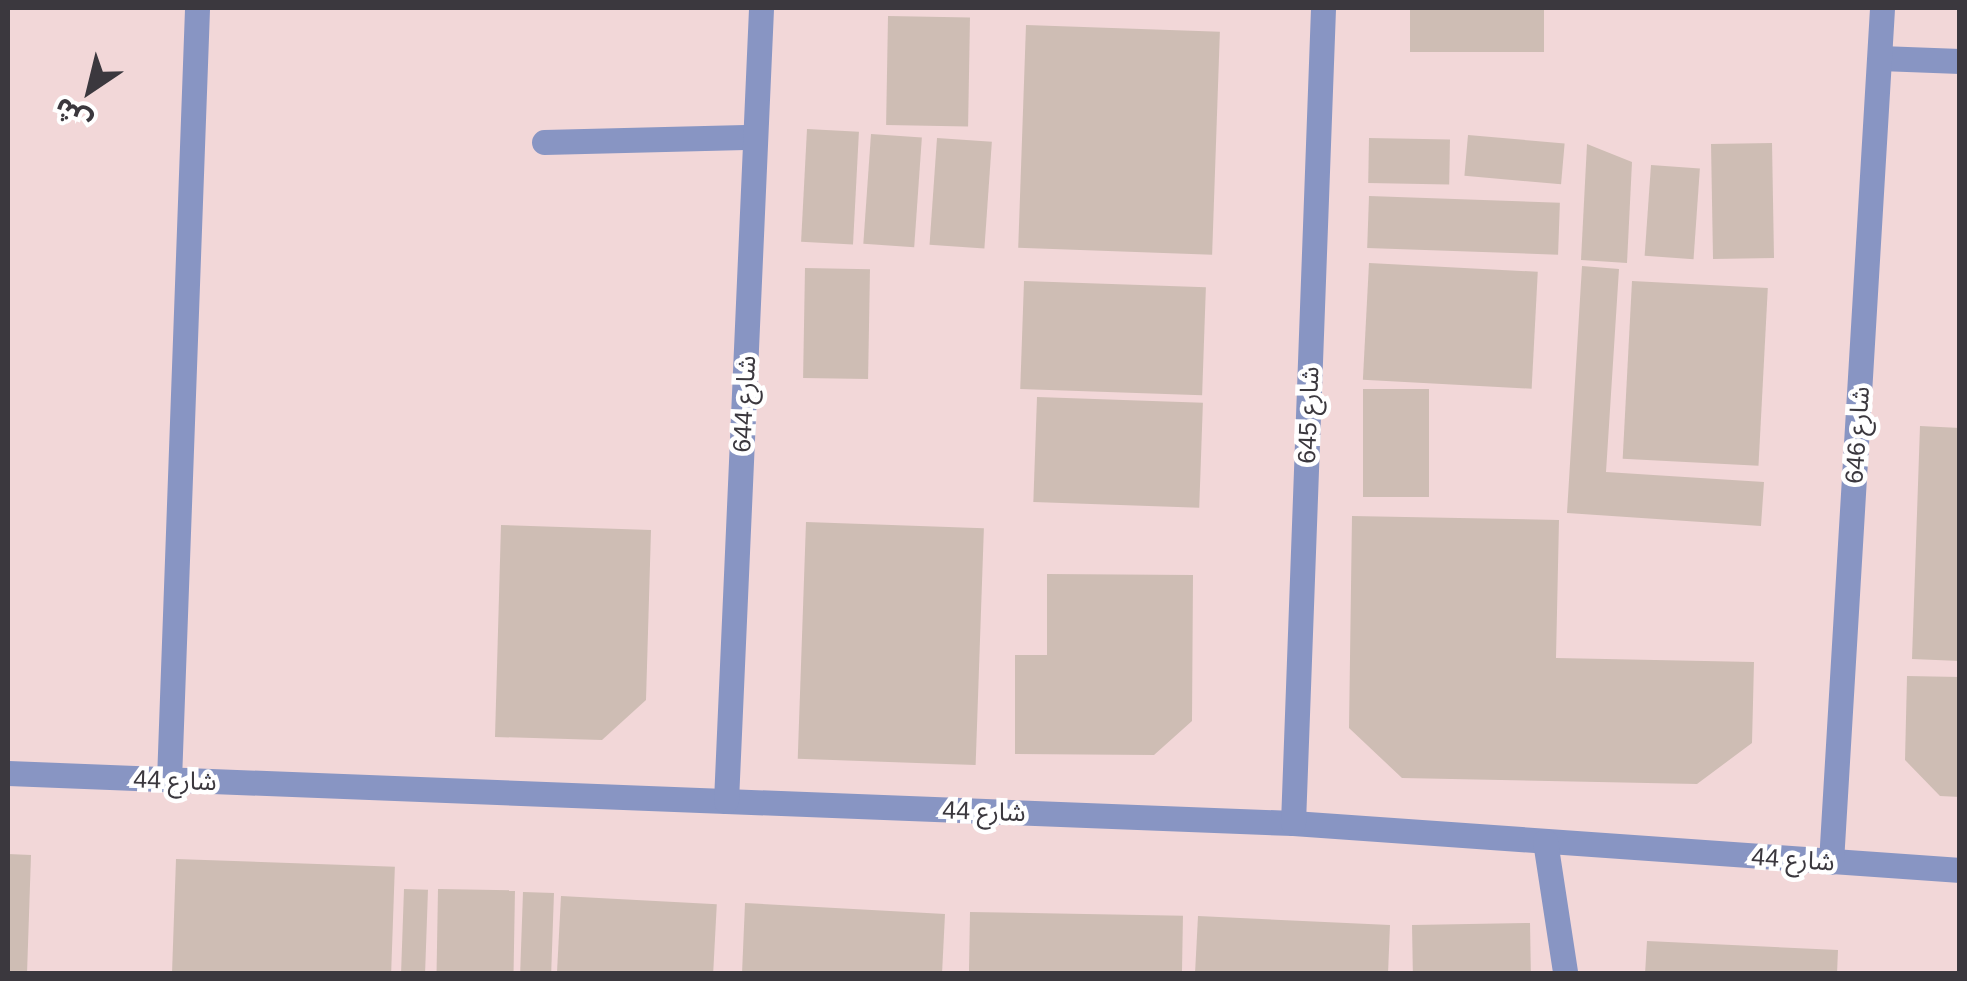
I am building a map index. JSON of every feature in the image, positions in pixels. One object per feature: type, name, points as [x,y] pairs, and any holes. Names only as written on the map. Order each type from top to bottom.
[{"type":"street","points":[[170,780],[197,8]]},
{"type":"street","name":"شارع 644","points":[[726,801],[761,8]]},
{"type":"street","name":"شارع 645","points":[[1293,823],[1324,8]]},
{"type":"street","name":"شارع 646","points":[[1831,862],[1882,8]]},
{"type":"street","points":[[1880,58],[1960,61]]},
{"type":"street","points":[[544,142],[756,138]]},
{"type":"street","name":"شارع 44","points":[[8,773],[1293,823],[1960,870]]},
{"type":"street","points":[[1545,842],[1566,971]]},
{"type":"shaded area","points":[[8,8],[1959,8],[1959,973],[8,973]]},
{"type":"building","points":[[1410,8],[1544,8],[1544,52],[1410,52]]},
{"type":"building","points":[[888,16],[970,17],[968,126],[886,125]]},
{"type":"building","points":[[1026,25],[1220,32],[1212,255],[1018,248]]},
{"type":"building","points":[[807,129],[859,132],[853,245],[801,242]]},
{"type":"building","points":[[871,134],[922,138],[914,247],[863,244]]},
{"type":"building","points":[[1468,135],[1565,143],[1561,184],[1464,176]]},
{"type":"building","points":[[937,138],[992,142],[984,249],[930,245]]},
{"type":"building","points":[[1369,138],[1450,139],[1449,184],[1368,183]]},
{"type":"building","points":[[1772,143],[1774,258],[1713,259],[1711,144]]},
{"type":"building","points":[[1587,144],[1632,162],[1627,263],[1581,260]]},
{"type":"building","points":[[1651,165],[1700,168],[1694,259],[1645,256]]},
{"type":"building","points":[[1369,196],[1560,203],[1558,255],[1367,248]]},
{"type":"building","points":[[1369,263],[1538,272],[1532,389],[1363,380]]},
{"type":"building","points":[[1582,266],[1619,269],[1606,472],[1764,482],[1761,526],[1567,513]]},
{"type":"building","points":[[805,268],[870,269],[868,379],[803,378]]},
{"type":"building","points":[[1024,281],[1206,287],[1202,395],[1020,389]]},
{"type":"building","points":[[1632,281],[1768,288],[1758,466],[1623,459]]},
{"type":"building","points":[[1363,389],[1429,389],[1429,497],[1363,497]]},
{"type":"building","points":[[1037,397],[1203,403],[1199,508],[1033,502]]},
{"type":"building","points":[[1920,426],[1960,428],[1960,661],[1912,659]]},
{"type":"building","points":[[1352,516],[1559,520],[1556,658],[1754,662],[1752,743],[1697,784],[1402,778],[1349,728]]},
{"type":"building","points":[[806,522],[984,528],[976,765],[798,759]]},
{"type":"building","points":[[501,525],[651,530],[646,700],[602,740],[495,737]]},
{"type":"building","points":[[1047,574],[1193,575],[1192,721],[1154,755],[1015,754],[1015,655],[1047,655]]},
{"type":"building","points":[[1907,676],[1960,677],[1960,797],[1940,796],[1905,760]]},
{"type":"building","points":[[8,854],[31,855],[27,974],[8,974]]},
{"type":"building","points":[[176,859],[395,867],[391,974],[172,974]]},
{"type":"building","points":[[404,889],[428,890],[425,974],[401,974]]},
{"type":"building","points":[[438,889],[515,890],[514,974],[437,974]]},
{"type":"building","points":[[523,892],[554,893],[551,974],[520,974]]},
{"type":"building","points":[[561,896],[717,904],[713,974],[557,974]]},
{"type":"building","points":[[745,903],[945,914],[942,974],[742,974]]},
{"type":"building","points":[[970,912],[1183,916],[1182,974],[969,974]]},
{"type":"building","points":[[1198,916],[1390,925],[1388,974],[1195,974]]},
{"type":"building","points":[[1530,923],[1531,974],[1413,974],[1412,925]]},
{"type":"building","points":[[1647,941],[1838,950],[1837,974],[1645,974]]}]
